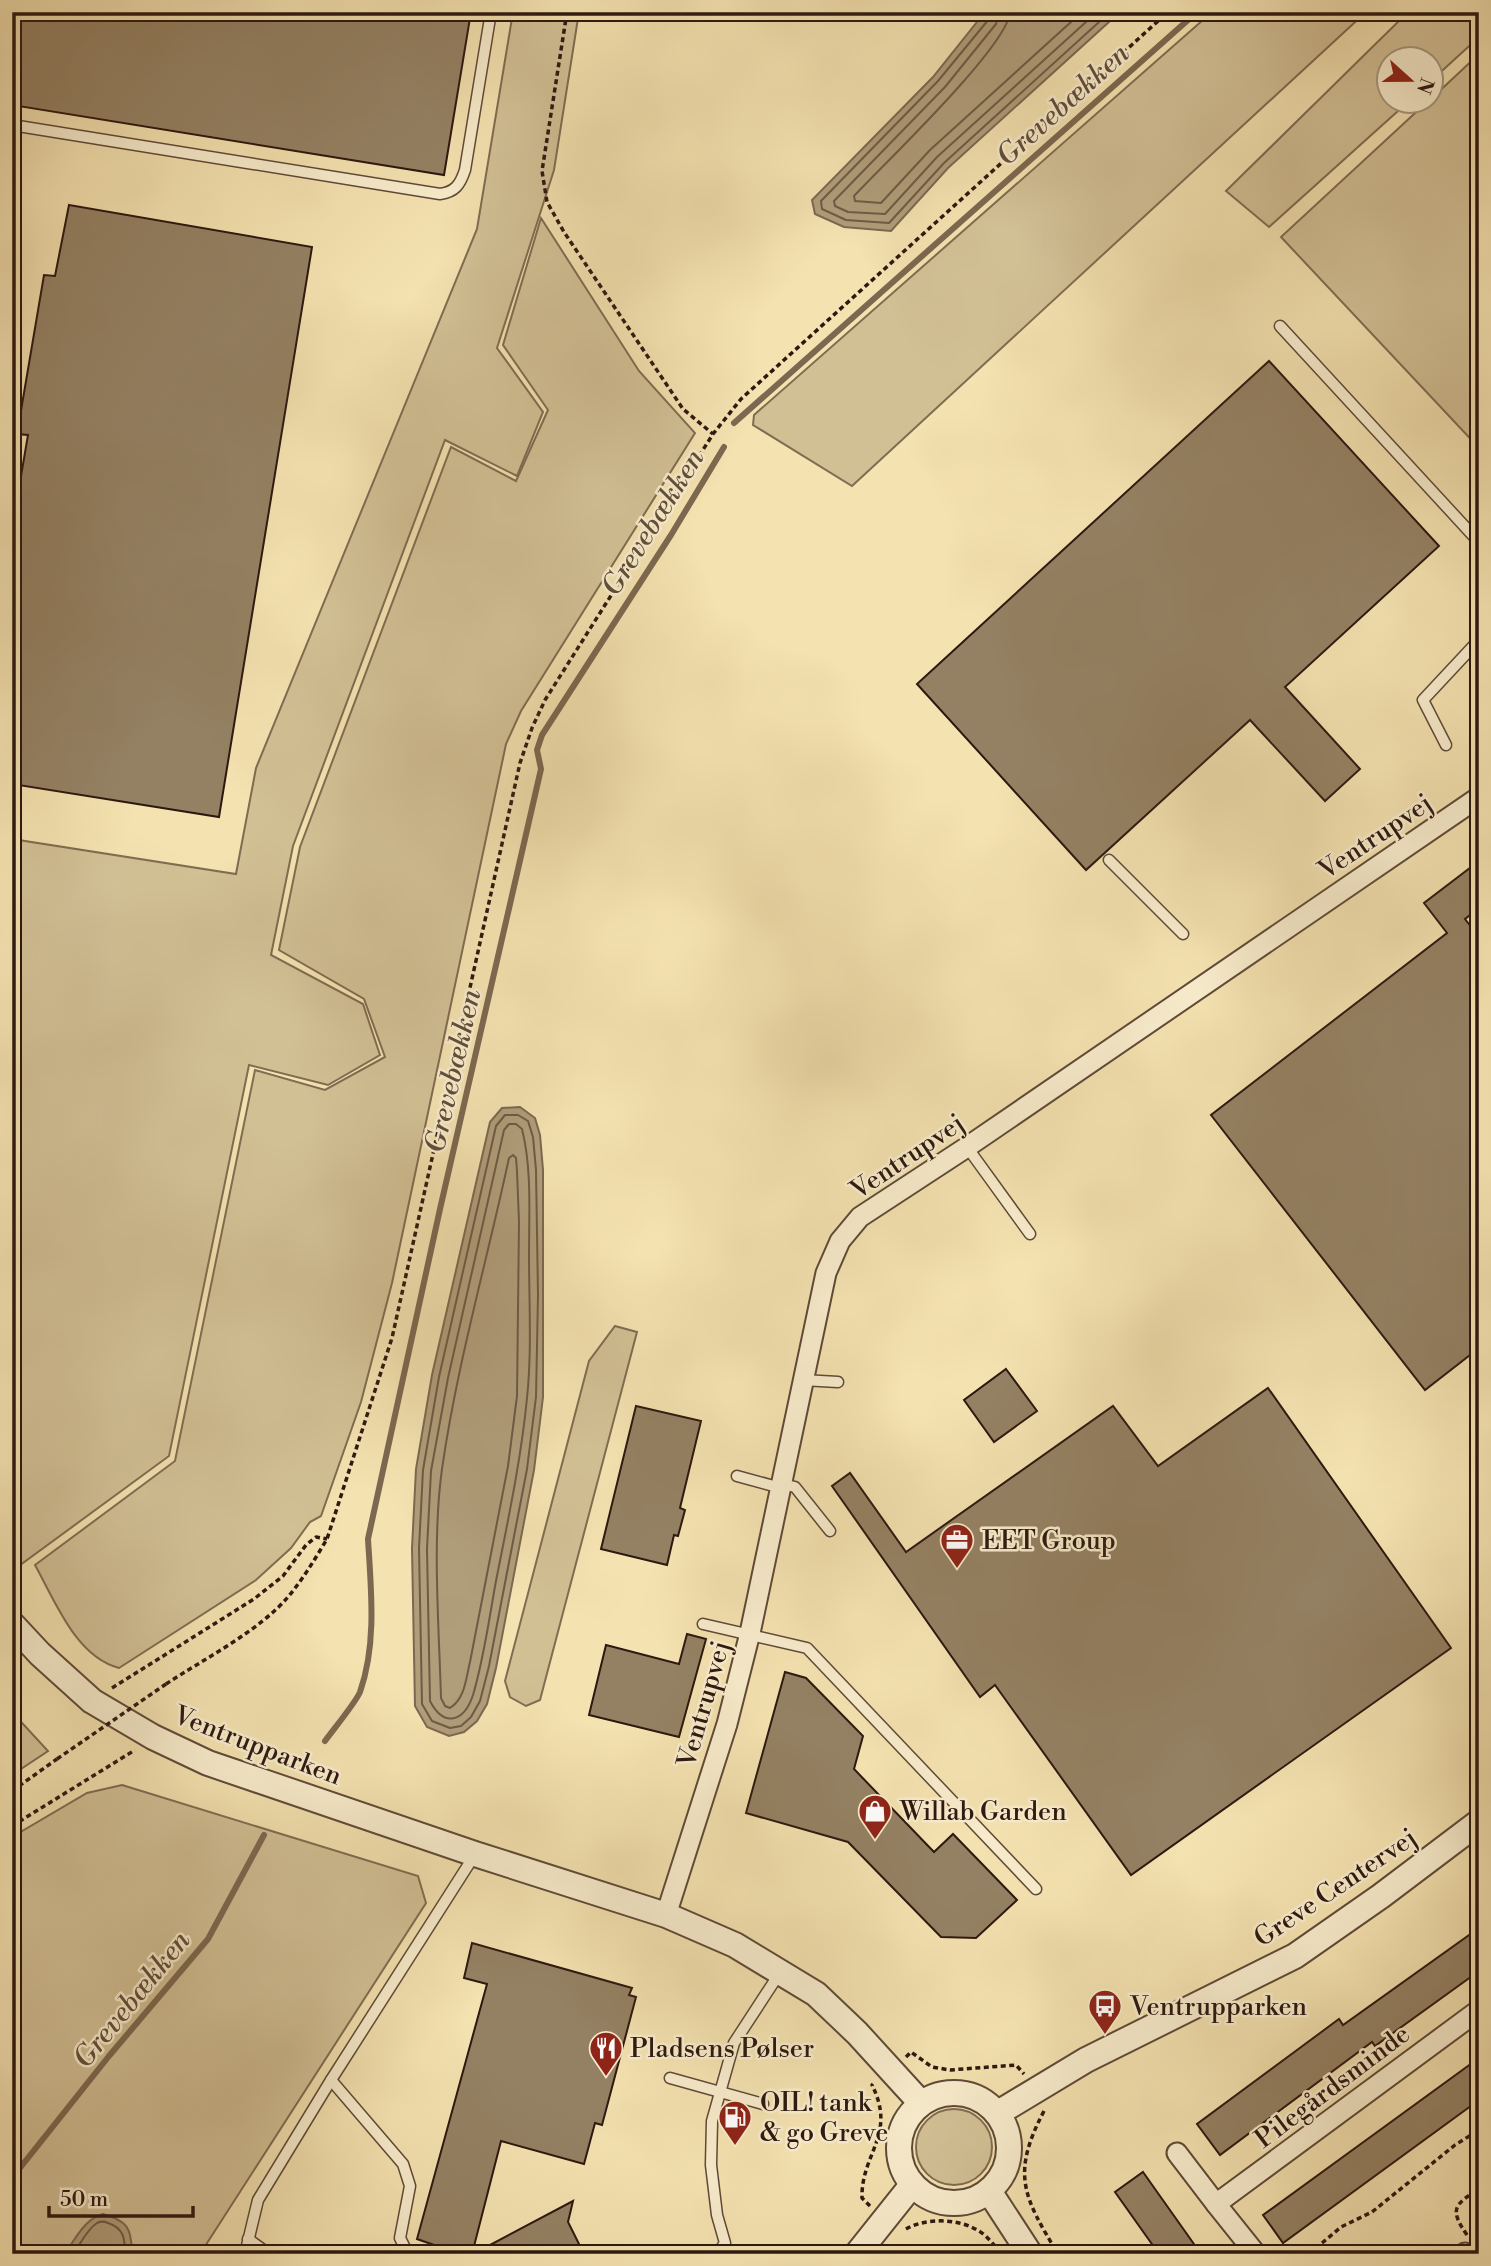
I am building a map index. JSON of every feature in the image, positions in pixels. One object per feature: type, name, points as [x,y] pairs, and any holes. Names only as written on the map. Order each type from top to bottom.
[{"type":"street","name":"Ventrupvej","points":[[666,1915],[727,1724],[750,1633],[826,1273],[840,1241],[860,1217],[967,1147],[1479,797]]},
{"type":"street","name":"Ventrupparken","points":[[12,1624],[40,1654],[92,1701],[153,1737],[208,1763],[475,1854],[666,1915],[735,1945],[816,1994],[857,2033],[920,2102]]},
{"type":"street","name":"Greve Centervej","points":[[998,2113],[1086,2060],[1295,1956],[1381,1896],[1479,1822]]},
{"type":"street","name":"Pilegårdsminde","points":[[1216,2204],[1479,2010]]},
{"type":"street","points":[[961,2092],[982,2099],[998,2113],[1006,2128],[1009,2145],[1007,2163],[1000,2178],[989,2191],[974,2200],[940,2202],[925,2196],[912,2185],[902,2169],[898,2151],[900,2133],[907,2116],[920,2102],[940,2093],[961,2092]]},
{"type":"street","points":[[1177,2152],[1256,2254]]},
{"type":"street","points":[[857,2254],[912,2185]]},
{"type":"street","points":[[989,2191],[1030,2254]]},
{"type":"lane","points":[[12,125],[440,194],[451,192],[460,184],[465,170],[491,12]]},
{"type":"lane","points":[[1280,326],[1479,542]]},
{"type":"lane","points":[[1446,745],[1423,700],[1479,640]]},
{"type":"lane","points":[[1110,860],[1183,934]]},
{"type":"lane","points":[[967,1147],[1030,1234]]},
{"type":"lane","points":[[802,1380],[838,1382]]},
{"type":"lane","points":[[737,1476],[795,1487],[830,1531]]},
{"type":"lane","points":[[704,1624],[807,1648],[1036,1889]]},
{"type":"lane","points":[[245,2254],[258,2200],[475,1854]]},
{"type":"lane","points":[[717,2254],[726,2243],[717,2215],[711,2165],[712,2121],[734,2043],[782,1971]]},
{"type":"lane","points":[[670,2078],[763,2104]]},
{"type":"lane","points":[[331,2080],[403,2164],[410,2186],[400,2238],[408,2254]]},
{"type":"lane","points":[[248,2239],[269,2254]]},
{"type":"path","points":[[567,12],[541,171],[547,202],[564,232],[683,409],[713,434]]},
{"type":"path","points":[[12,1791],[264,1620],[310,1569],[327,1539],[392,1338],[520,763],[532,728],[545,700],[713,434],[741,399],[1168,12]]},
{"type":"path","points":[[92,1701],[254,1600],[284,1576],[306,1545],[316,1537],[327,1539]]},
{"type":"path","points":[[12,1826],[112,1766],[153,1737]]},
{"type":"path","points":[[1309,2254],[1340,2227],[1372,2212],[1455,2145],[1479,2130]]},
{"type":"path","points":[[1466,2253],[1469,2237],[1455,2218],[1455,2210],[1459,2202],[1479,2189]]},
{"type":"shaded area","points":[[513,12],[579,12],[554,170],[497,348],[543,412],[517,476],[445,440],[293,846],[271,955],[363,1004],[380,1055],[328,1085],[249,1065],[169,1456],[12,1571],[12,839],[236,874],[256,768],[477,229]]},
{"type":"shaded area","points":[[1212,12],[1366,12],[852,486],[753,425],[754,415]]},
{"type":"shaded area","points":[[1408,12],[1479,12],[1479,37],[1446,67],[1446,46],[1376,46],[1376,116],[1392,116],[1269,227],[1226,191]]},
{"type":"shaded area","points":[[1479,54],[1479,448],[1281,237],[1412,116],[1446,116],[1446,85]]},
{"type":"shaded area","points":[[541,218],[639,371],[695,433],[521,711],[506,744],[392,1283],[361,1402],[321,1516],[310,1522],[291,1548],[256,1580],[119,1668],[104,1662],[79,1640],[59,1611],[35,1565],[175,1461],[255,1070],[325,1090],[385,1057],[364,999],[279,950],[300,847],[451,447],[516,481],[548,410],[503,345]]},
{"type":"shaded area","points":[[615,1326],[637,1332],[540,1700],[526,1706],[510,1697],[505,1681],[589,1361]]},
{"type":"shaded area","points":[[12,1712],[48,1751],[12,1775]]},
{"type":"shaded area","points":[[122,1785],[418,1876],[426,1903],[200,2254],[12,2254],[12,1837],[87,1793]]},
{"type":"shaded area","points":[[954,2109],[969,2112],[981,2120],[989,2132],[992,2147],[989,2162],[981,2174],[969,2182],[954,2185],[939,2182],[927,2174],[919,2162],[916,2147],[919,2132],[927,2120],[939,2112]]},
{"type":"water","points":[[985,12],[1120,12],[948,168],[891,231],[844,227],[815,214],[812,200],[933,77]]},
{"type":"water","points":[[520,1107],[535,1118],[540,1135],[543,1170],[543,1397],[534,1470],[487,1704],[477,1721],[464,1732],[449,1736],[427,1727],[415,1706],[412,1548],[416,1469],[432,1375],[490,1122],[502,1108]]},
{"type":"water","points":[[103,2214],[118,2219],[126,2226],[131,2243],[130,2254],[64,2254],[85,2225]]},
{"type":"building","points":[[12,12],[471,12],[444,175],[12,105]]},
{"type":"building","points":[[69,205],[312,247],[219,817],[12,784],[12,529],[28,435],[17,434],[44,275],[55,276]]},
{"type":"building","points":[[1269,361],[1439,546],[1285,687],[1360,769],[1325,801],[1250,720],[1086,870],[917,684]]},
{"type":"building","points":[[1479,861],[1479,908],[1465,919],[1479,937],[1479,1348],[1425,1390],[1211,1115],[1447,933],[1424,903]]},
{"type":"building","points":[[1006,1369],[1037,1411],[994,1442],[964,1400]]},
{"type":"building","points":[[1268,1388],[1451,1648],[1131,1875],[995,1685],[980,1697],[832,1486],[850,1473],[906,1552],[1113,1406],[1158,1466]]},
{"type":"building","points":[[636,1406],[701,1421],[680,1508],[685,1510],[678,1536],[674,1535],[667,1565],[601,1549]]},
{"type":"building","points":[[687,1634],[706,1639],[679,1737],[589,1715],[606,1645],[679,1664]]},
{"type":"building","points":[[785,1672],[806,1678],[863,1736],[854,1769],[934,1852],[953,1834],[1017,1900],[976,1938],[941,1937],[848,1842],[746,1813]]},
{"type":"building","points":[[1479,1928],[1479,1971],[1375,2046],[1372,2042],[1220,2155],[1197,2124],[1339,2019],[1343,2025]]},
{"type":"building","points":[[472,1943],[632,1988],[629,1995],[636,1997],[602,2125],[595,2123],[584,2164],[501,2141],[472,2254],[460,2254],[417,2239],[487,1984],[464,1978]]},
{"type":"building","points":[[1479,2058],[1479,2100],[1283,2243],[1263,2215]]},
{"type":"building","points":[[1143,2172],[1201,2254],[1159,2254],[1115,2192]]},
{"type":"building","points":[[573,2201],[568,2222],[584,2254],[473,2254]]},
{"type":"waterway","name":"Grevebækken","points":[[734,423],[1197,12]]},
{"type":"waterway","name":"Grevebækken","points":[[325,1741],[358,1697],[365,1674],[372,1616],[368,1539],[541,769],[537,750],[542,735],[671,535],[724,447]]},
{"type":"waterway","name":"Grevebækken","points":[[12,2178],[109,2056],[208,1939],[264,1835]]},
{"type":"place","name":"EET Group","points":[[957,1570]]},
{"type":"place","name":"Willab Garden","points":[[875,1841]]},
{"type":"place","name":"Ventrupparken","points":[[1105,2036]]},
{"type":"place","name":"Pladsens Pølser","points":[[606,2078]]},
{"type":"place","name":"OIL! tank & go Greve","points":[[735,2147]]}]
